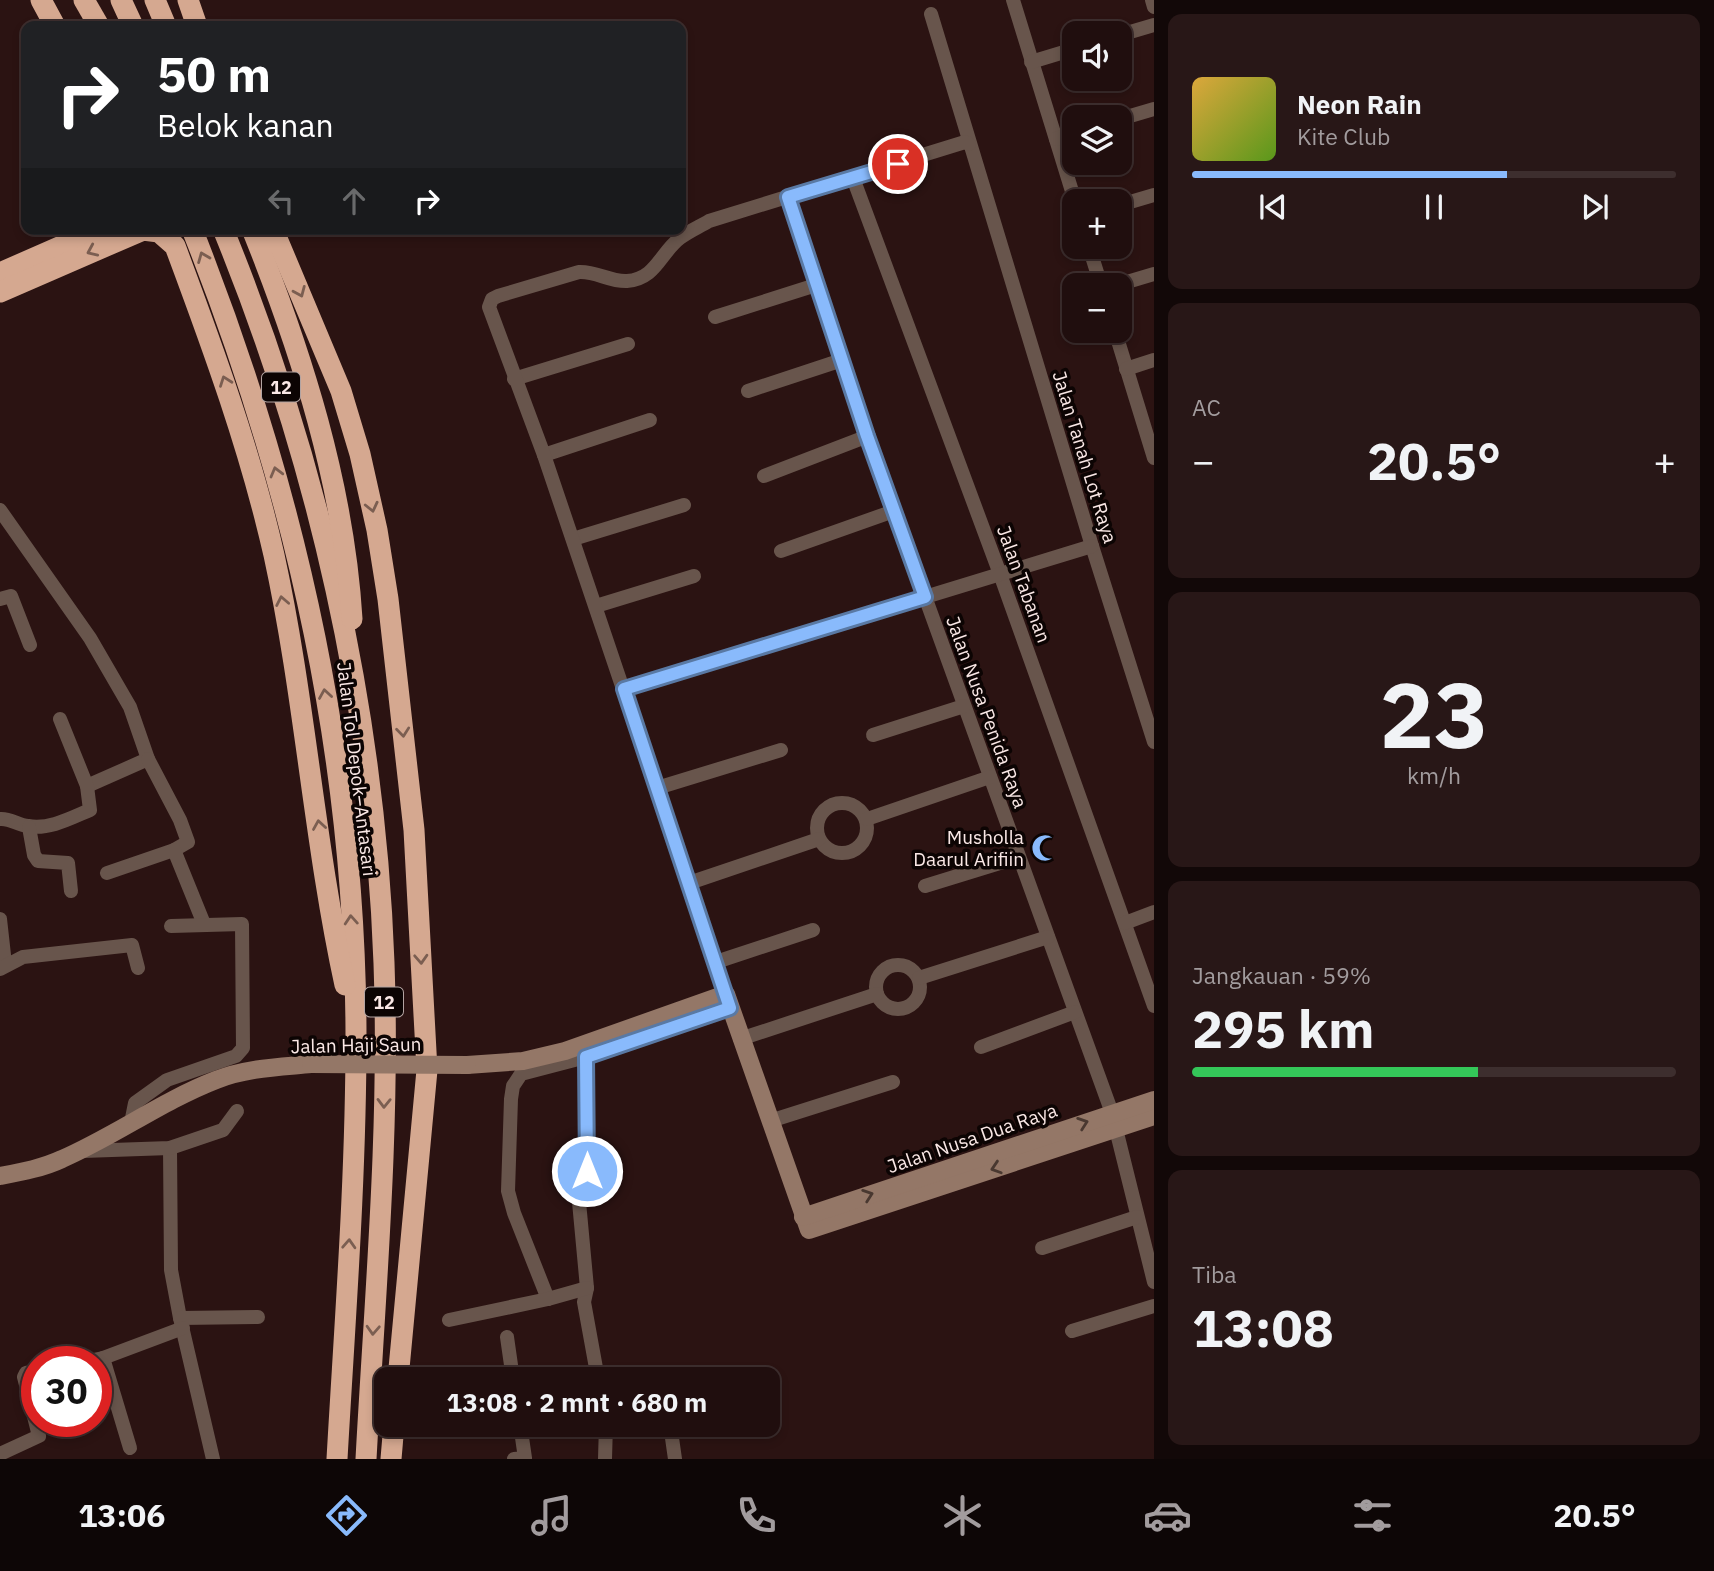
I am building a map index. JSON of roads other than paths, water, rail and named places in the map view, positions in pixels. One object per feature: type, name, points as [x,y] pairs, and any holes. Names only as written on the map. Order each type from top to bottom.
[{"type":"highway","points":[[41,0],[52,21]]},
{"type":"highway","points":[[86,0],[96,21]]},
{"type":"highway","points":[[121,0],[130,21]]},
{"type":"highway","points":[[155,0],[164,21]]},
{"type":"highway","points":[[188,0],[195,21]]},
{"type":"highway","points":[[0,273],[86,235]]},
{"type":"highway","points":[[0,292],[131,235]]},
{"type":"highway","points":[[162,235],[175,246],[228,388],[274,555],[333,931],[356,1037]]},
{"type":"highway","name":"Jalan Tol Depok–Antasari","points":[[194,235],[221,302],[267,437],[300,564],[320,655],[345,822],[356,1037],[354,1151],[337,1459]]},
{"type":"highway","name":"Jalan Tol Depok–Antasari","points":[[225,235],[249,293],[293,424],[326,550],[356,691],[374,825],[384,988],[385,1102],[366,1459]]},
{"type":"highway","points":[[255,235],[300,358],[328,470],[349,572],[356,691]]},
{"type":"highway","points":[[276,235],[341,391],[360,454],[377,530],[388,599],[412,816],[426,1070],[399,1367]]},
{"type":"highway","points":[[391,1459],[393,1437]]},
{"type":"street","points":[[1013,0],[1071,189]]},
{"type":"street","points":[[1152,0],[1154,7]]},
{"type":"street","name":"Jalan Tanah Lot Raya","points":[[931,15],[1154,742]]},
{"type":"street","points":[[1132,31],[1154,25]]},
{"type":"street","points":[[1031,62],[1062,53]]},
{"type":"street","points":[[1132,115],[1154,109]]},
{"type":"street","points":[[1056,139],[1062,137]]},
{"type":"street","points":[[686,234],[709,221],[965,142],[969,144]]},
{"type":"street","name":"Jalan Tabanan","points":[[853,178],[1000,574],[1154,1006]]},
{"type":"street","points":[[1132,201],[1154,195]]},
{"type":"street","name":"Jalan Nusa Penida Raya","points":[[788,197],[867,436],[1114,1121],[1154,1282]]},
{"type":"street","points":[[685,235],[678,239],[658,266],[638,279],[625,281],[591,271],[579,272],[498,296],[492,299],[489,307],[573,539],[740,1039],[770,1121],[893,1082]]},
{"type":"street","points":[[1132,280],[1154,274]]},
{"type":"street","points":[[715,317],[816,285]]},
{"type":"street","points":[[1118,343],[1153,450]]},
{"type":"street","points":[[514,379],[628,344]]},
{"type":"street","points":[[748,391],[842,360]]},
{"type":"street","points":[[1126,369],[1154,360]]},
{"type":"street","points":[[544,455],[650,421]]},
{"type":"street","points":[[764,476],[867,436]]},
{"type":"street","points":[[573,539],[684,505]]},
{"type":"street","points":[[0,510],[90,638],[130,707],[148,759],[180,820],[188,842],[174,850],[107,873]]},
{"type":"street","points":[[781,551],[894,511]]},
{"type":"street","points":[[624,689],[1092,546]]},
{"type":"street","points":[[596,606],[694,576]]},
{"type":"street","points":[[0,599],[11,596],[30,645]]},
{"type":"street","points":[[873,735],[964,706]]},
{"type":"street","points":[[0,819],[5,818],[29,827],[54,824],[90,810],[87,786],[60,719]]},
{"type":"street","points":[[657,788],[781,750]]},
{"type":"street","points":[[87,786],[148,759]]},
{"type":"street","points":[[867,820],[990,777]]},
{"type":"street","points":[[846,802],[855,806],[867,820],[864,842],[852,851],[837,852],[819,839],[818,821],[829,806],[846,802]]},
{"type":"street","points":[[29,827],[34,855],[38,861],[68,863],[71,891]]},
{"type":"street","points":[[689,883],[819,839]]},
{"type":"street","points":[[174,850],[204,924]]},
{"type":"street","points":[[925,886],[1019,857]]},
{"type":"street","points":[[1125,923],[1154,912]]},
{"type":"street","points":[[0,919],[3,967],[23,957],[132,945],[138,968]]},
{"type":"street","points":[[131,1123],[135,1103],[167,1080],[236,1056],[243,1048],[242,924],[170,926]]},
{"type":"street","points":[[716,962],[813,930]]},
{"type":"street","points":[[919,978],[1048,937]]},
{"type":"street","points":[[897,965],[910,968],[919,978],[920,994],[910,1006],[902,1010],[887,1007],[877,994],[877,981],[890,967],[897,965]]},
{"type":"street","points":[[740,1039],[877,994]]},
{"type":"street","points":[[548,1299],[508,1191],[513,1086],[521,1074],[586,1057],[728,1001]]},
{"type":"street","name":"Jalan Haji Saun","points":[[0,1176],[33,1170],[78,1152],[176,1098],[219,1079],[259,1069],[311,1064],[467,1065],[523,1061],[565,1051],[728,1001]]},
{"type":"street","points":[[981,1047],[1074,1012]]},
{"type":"street","points":[[586,1057],[587,1171],[578,1191],[587,1288],[584,1302],[596,1367]]},
{"type":"street","name":"Jalan Nusa Dua Raya","points":[[770,1121],[806,1224],[1114,1121],[1154,1100]]},
{"type":"street","points":[[78,1152],[170,1148],[223,1130],[237,1111]]},
{"type":"street","name":"Jalan Nusa Dua Raya","points":[[1114,1121],[1154,1116]]},
{"type":"street","points":[[170,1148],[171,1270],[213,1459]]},
{"type":"street","points":[[1042,1248],[1137,1217]]},
{"type":"street","points":[[449,1320],[587,1288]]},
{"type":"street","points":[[1072,1331],[1154,1306]]},
{"type":"street","points":[[112,1354],[181,1323],[258,1317]]},
{"type":"street","points":[[508,1337],[512,1367]]},
{"type":"street","points":[[112,1388],[130,1448]]},
{"type":"street","points":[[0,1454],[37,1437]]},
{"type":"street","points":[[520,1437],[521,1459]]},
{"type":"street","points":[[605,1459],[606,1437]]},
{"type":"street","points":[[672,1437],[675,1459]]},
{"type":"place","name":"Musholla Daarul Arifiin","points":[[1045,848]]}]
